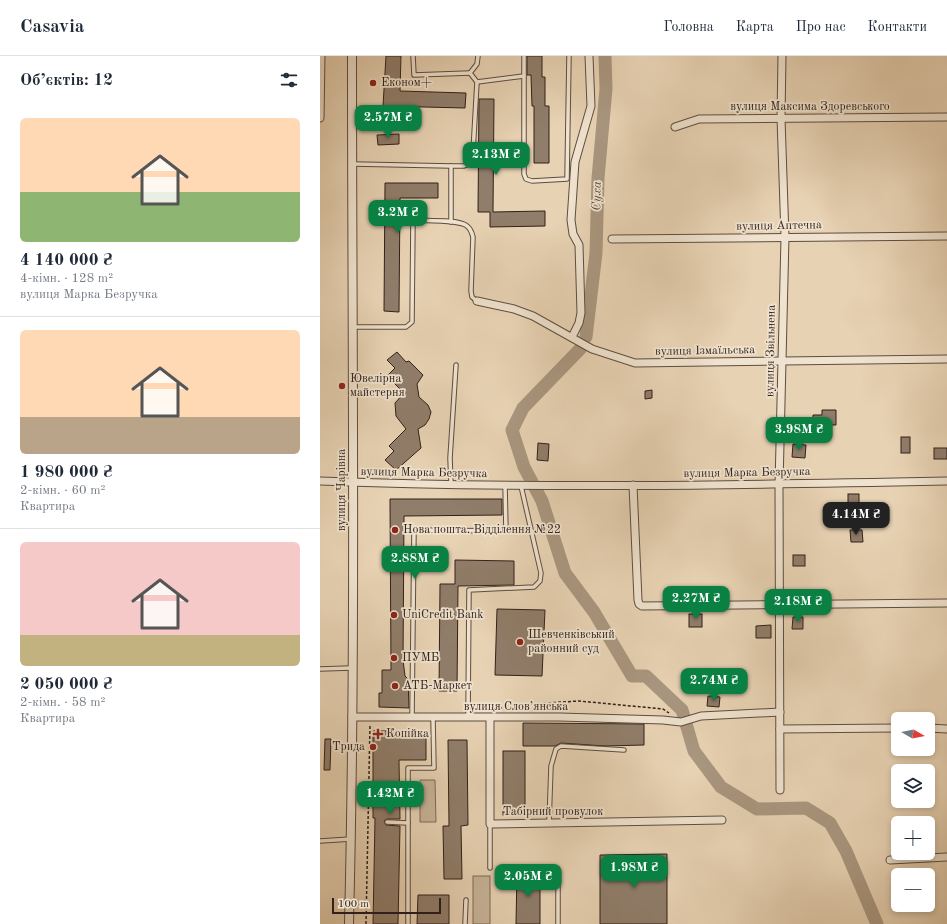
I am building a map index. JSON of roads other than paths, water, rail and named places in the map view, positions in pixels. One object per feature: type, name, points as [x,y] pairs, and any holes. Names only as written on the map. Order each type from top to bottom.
[{"type":"street","points":[[320,118],[321,56]]},
{"type":"street","name":"вулиця Чарівна","points":[[349,924],[354,482],[352,56]]},
{"type":"street","points":[[572,337],[579,323],[581,313],[579,245],[573,234],[571,224],[570,179],[590,113],[589,56]]},
{"type":"street","name":"вулиця Звільнена","points":[[780,790],[781,604],[779,484],[785,237],[780,118],[782,56]]},
{"type":"street","name":"вулиця Максима Здоревського","points":[[675,126],[699,119],[947,117]]},
{"type":"street","name":"вулиця Аптечна","points":[[612,239],[947,236]]},
{"type":"street","name":"вулиця Ізмаїльська","points":[[476,301],[514,309],[533,316],[592,349],[635,363],[947,359]]},
{"type":"street","name":"вулиця Марка Безручка","points":[[320,481],[524,486],[633,486],[947,481]]},
{"type":"street","points":[[633,486],[638,600],[640,605],[947,603]]},
{"type":"street","name":"вулиця Слов’янська","points":[[352,717],[433,719],[559,717],[664,720],[681,722],[701,716],[780,712]]},
{"type":"street","name":"Табірний провулок","points":[[490,718],[490,824],[722,820]]},
{"type":"street","points":[[780,729],[891,728]]},
{"type":"street","points":[[935,728],[947,729]]},
{"type":"street","points":[[890,860],[947,857]]},
{"type":"lane","points":[[414,56],[414,75],[470,73]]},
{"type":"lane","points":[[470,73],[477,64],[478,56]]},
{"type":"lane","points":[[524,56],[524,174],[526,179],[532,181],[570,179],[569,56]]},
{"type":"lane","points":[[352,164],[451,166],[464,166],[469,164],[472,159],[477,82],[470,73]]},
{"type":"lane","points":[[477,82],[524,76]]},
{"type":"lane","points":[[450,222],[451,166]]},
{"type":"lane","points":[[353,327],[410,326],[412,322],[413,220],[450,222],[466,225],[471,230],[473,237],[471,291],[472,297],[476,301]]},
{"type":"lane","points":[[451,484],[450,458],[456,365]]},
{"type":"lane","points":[[412,718],[414,530],[506,531],[506,485]]},
{"type":"lane","points":[[468,718],[468,590],[534,587],[540,581],[541,573],[524,486]]},
{"type":"lane","points":[[320,669],[351,668]]},
{"type":"lane","points":[[408,924],[408,768],[434,768],[433,719]]},
{"type":"lane","points":[[549,823],[551,766],[556,749],[561,746],[624,750]]},
{"type":"lane","points":[[387,822],[408,823]]},
{"type":"lane","points":[[490,824],[490,868]]},
{"type":"lane","points":[[320,841],[351,839]]},
{"type":"lane","points":[[558,871],[558,924]]},
{"type":"lane","points":[[465,924],[466,900]]},
{"type":"waterway","name":"Суха","points":[[586,337],[596,253],[598,178],[606,89],[605,56]]},
{"type":"waterway","points":[[581,348],[523,408],[512,430],[524,467],[542,501],[565,573],[594,612],[632,676],[646,676],[682,710],[694,751],[721,787],[757,809],[806,808],[830,823],[846,851],[877,924]]},
{"type":"place","name":"Економ+","points":[[373,83]]},
{"type":"place","name":"Ювелірна майстерня","points":[[342,386]]},
{"type":"place","name":"Нова пошта. Відділення №22","points":[[395,530]]},
{"type":"place","name":"UniCredit Bank","points":[[394,615]]},
{"type":"place","name":"Шевченківський районний суд","points":[[520,642]]},
{"type":"place","name":"ПУМБ","points":[[394,658]]},
{"type":"place","name":"АТБ-Маркет","points":[[395,686]]},
{"type":"place","name":"Копійка","points":[[378,734]]},
{"type":"place","name":"Трида","points":[[373,747]]}]
